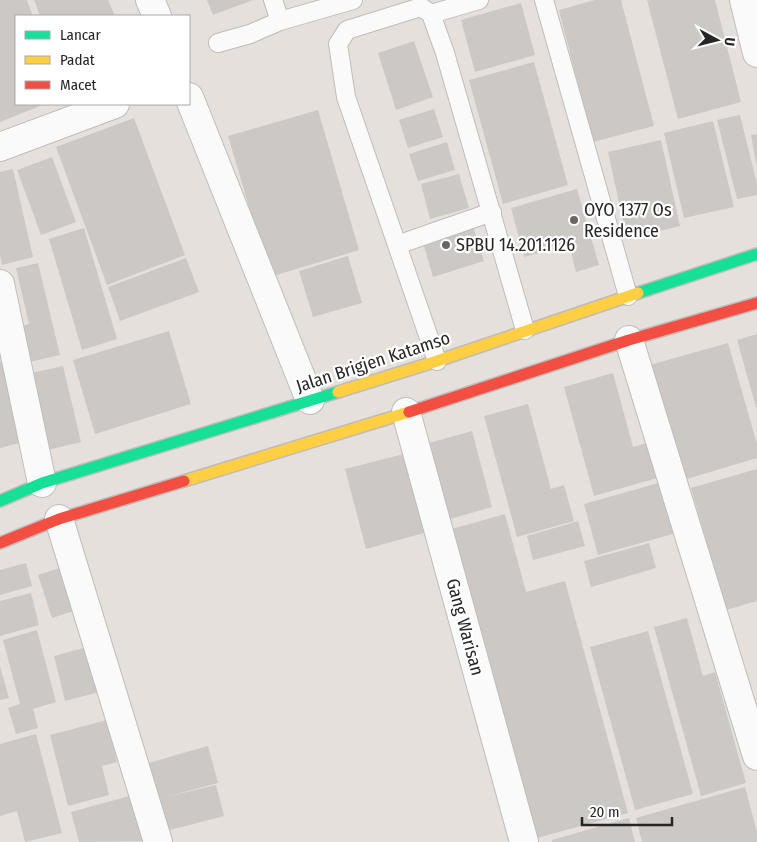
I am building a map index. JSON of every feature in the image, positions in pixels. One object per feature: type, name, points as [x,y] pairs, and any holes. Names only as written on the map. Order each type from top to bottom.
[{"type":"main road","name":"Jalan Brigjen Katamso","points":[[0,501],[42,483],[310,400],[438,365],[525,330],[757,254]]},
{"type":"main road","points":[[0,543],[59,519],[453,398],[630,340],[757,303]]},
{"type":"main road","points":[[446,383],[453,398]]},
{"type":"street","points":[[150,0],[156,15]]},
{"type":"street","points":[[744,0],[757,53]]},
{"type":"street","points":[[190,100],[310,400]]},
{"type":"street","points":[[0,147],[112,105]]},
{"type":"street","points":[[0,284],[42,483]]},
{"type":"street","points":[[630,340],[757,756]]},
{"type":"street","name":"Gang Warisan","points":[[406,412],[524,842]]},
{"type":"street","points":[[59,519],[158,842]]},
{"type":"lane","points":[[273,0],[280,21]]},
{"type":"lane","points":[[218,43],[250,34],[280,21],[353,0]]},
{"type":"lane","points":[[431,14],[479,0]]},
{"type":"lane","points":[[544,0],[628,296]]},
{"type":"lane","points":[[438,365],[346,97],[338,44],[347,30],[421,7],[431,14],[492,212],[525,330]]},
{"type":"lane","points":[[396,244],[492,212]]},
{"type":"building","points":[[0,0],[27,0],[33,15],[15,15],[15,105],[42,105],[0,122]]},
{"type":"building","points":[[34,0],[108,0],[115,15],[40,15]]},
{"type":"building","points":[[207,0],[253,0],[213,15]]},
{"type":"building","points":[[595,0],[621,0],[654,126],[593,142],[559,10]]},
{"type":"building","points":[[647,0],[715,0],[741,102],[678,119]]},
{"type":"building","points":[[521,3],[535,55],[475,72],[461,20]]},
{"type":"building","points":[[414,41],[433,97],[396,110],[378,53]]},
{"type":"building","points":[[534,62],[568,185],[503,204],[469,80]]},
{"type":"building","points":[[434,109],[443,137],[408,148],[399,120]]},
{"type":"building","points":[[318,110],[359,250],[270,277],[228,136]]},
{"type":"building","points":[[740,115],[757,184],[757,195],[737,199],[717,120]]},
{"type":"building","points":[[134,118],[185,255],[107,285],[56,147]]},
{"type":"building","points":[[713,121],[734,207],[684,218],[664,133]]},
{"type":"building","points":[[757,134],[757,163],[756,163],[751,135]]},
{"type":"building","points":[[661,140],[680,226],[627,239],[608,152]]},
{"type":"building","points":[[447,142],[455,170],[418,181],[409,154]]},
{"type":"building","points":[[52,157],[76,222],[41,235],[17,170]]},
{"type":"building","points":[[13,169],[33,257],[2,265],[0,254],[0,172]]},
{"type":"building","points":[[459,174],[469,208],[430,219],[421,184]]},
{"type":"building","points":[[577,189],[599,265],[576,272],[569,245],[524,257],[511,208]]},
{"type":"building","points":[[472,223],[484,261],[433,277],[422,239]]},
{"type":"building","points":[[84,228],[117,339],[82,350],[49,239]]},
{"type":"building","points":[[348,256],[362,303],[313,317],[299,271]]},
{"type":"building","points":[[186,258],[199,292],[120,321],[108,287]]},
{"type":"building","points":[[38,263],[60,355],[25,363],[17,327],[29,324],[16,268]]},
{"type":"building","points":[[169,331],[191,404],[95,434],[73,360]]},
{"type":"building","points":[[757,334],[757,407],[756,407],[737,340]]},
{"type":"building","points":[[728,343],[757,444],[757,458],[680,481],[646,366]]},
{"type":"building","points":[[7,360],[27,441],[0,448],[0,362]]},
{"type":"building","points":[[63,366],[81,442],[39,452],[22,375]]},
{"type":"building","points":[[613,373],[633,447],[654,441],[664,476],[594,496],[564,387]]},
{"type":"building","points":[[528,404],[551,489],[564,485],[574,521],[517,537],[484,416]]},
{"type":"building","points":[[472,431],[492,507],[440,522],[418,446]]},
{"type":"building","points":[[404,454],[424,533],[366,549],[345,469]]},
{"type":"building","points":[[757,469],[757,601],[726,610],[691,488]]},
{"type":"building","points":[[662,482],[676,533],[598,555],[584,504]]},
{"type":"building","points":[[505,514],[526,592],[565,581],[628,813],[537,838],[452,529]]},
{"type":"building","points":[[578,521],[585,546],[533,560],[527,536]]},
{"type":"building","points":[[649,543],[656,568],[591,587],[584,561]]},
{"type":"building","points":[[26,563],[32,586],[0,595],[0,570]]},
{"type":"building","points":[[66,566],[80,609],[52,618],[38,575]]},
{"type":"building","points":[[31,593],[39,625],[0,636],[0,601]]},
{"type":"building","points":[[687,618],[703,676],[715,672],[746,783],[701,796],[654,627]]},
{"type":"building","points":[[37,630],[56,702],[33,709],[38,728],[16,734],[8,708],[20,704],[3,640]]},
{"type":"building","points":[[648,631],[693,794],[635,810],[590,647]]},
{"type":"building","points":[[87,647],[99,692],[65,701],[54,656]]},
{"type":"building","points":[[0,666],[9,698],[0,700]]},
{"type":"building","points":[[107,720],[117,762],[102,766],[109,795],[68,806],[50,735]]},
{"type":"building","points":[[36,734],[62,833],[25,842],[17,811],[0,816],[0,744]]},
{"type":"building","points":[[208,746],[218,783],[166,797],[216,785],[224,816],[166,831],[145,764]]},
{"type":"building","points":[[745,787],[757,832],[757,842],[642,842],[636,818]]},
{"type":"building","points":[[133,795],[145,841],[79,842],[71,812]]},
{"type":"building","points":[[629,818],[635,842],[552,842],[552,840]]},
{"type":"traffic: fast","points":[[638,293],[757,254]]},
{"type":"traffic: fast","points":[[0,501],[42,483],[338,392]]},
{"type":"traffic: slow","points":[[338,392],[437,361],[638,293]]},
{"type":"traffic: slow","points":[[184,481],[409,412]]},
{"type":"traffic: jam","points":[[409,412],[629,340],[757,303]]},
{"type":"traffic: jam","points":[[0,543],[59,519],[184,481]]},
{"type":"place","name":"OYO 1377 Os Residence","points":[[574,220]]},
{"type":"place","name":"SPBU 14.201.1126","points":[[446,245]]}]
